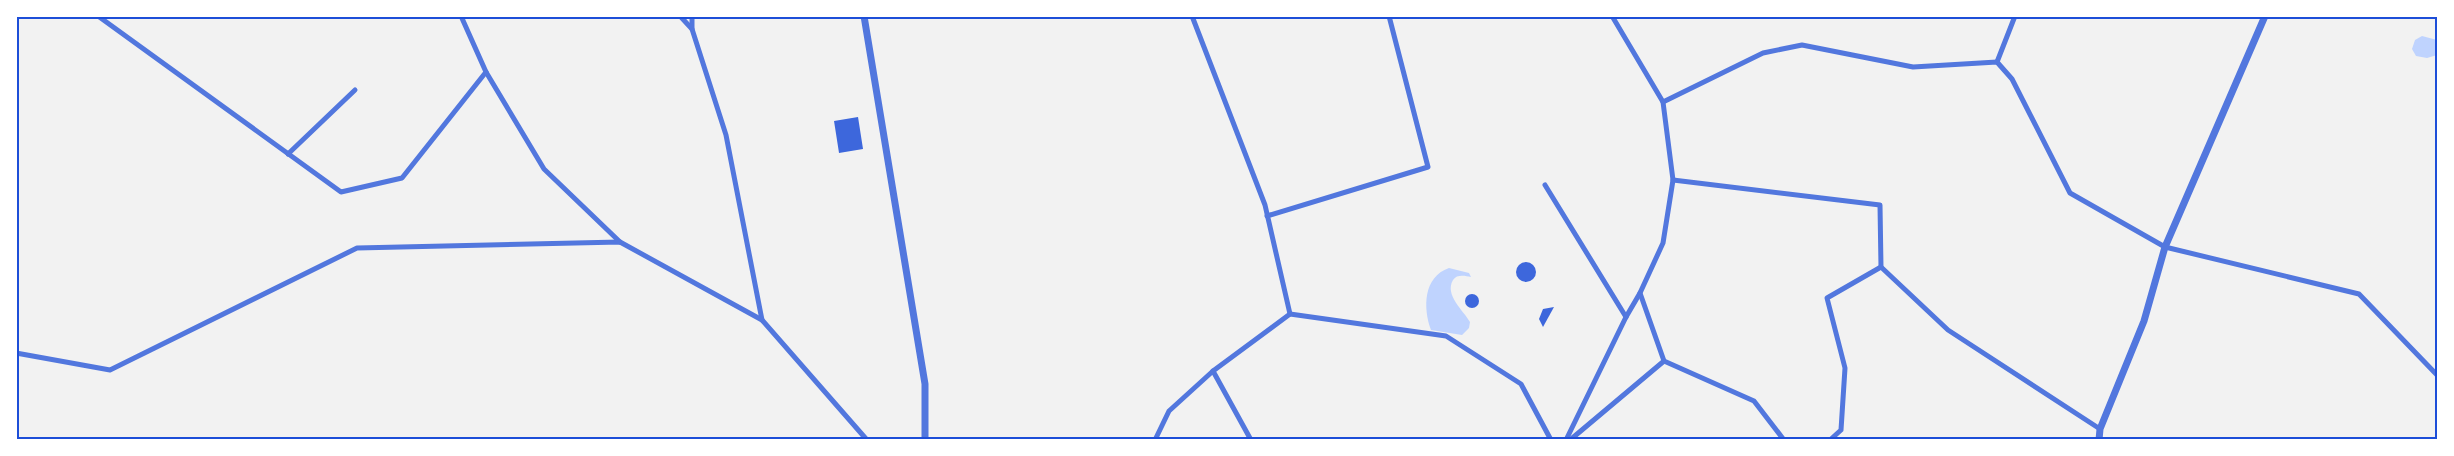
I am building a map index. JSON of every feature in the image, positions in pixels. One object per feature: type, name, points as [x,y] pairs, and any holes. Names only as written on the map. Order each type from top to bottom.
[{"type":"street","points":[[98,16],[341,192],[402,178],[486,72]]},
{"type":"street","points":[[461,16],[486,72],[544,169],[620,242],[762,320],[867,440]]},
{"type":"street","points":[[681,16],[692,28]]},
{"type":"street","points":[[692,16],[692,28],[726,135],[762,320]]},
{"type":"street","points":[[864,16],[925,384],[925,440]]},
{"type":"street","points":[[1192,16],[1265,205],[1290,314]]},
{"type":"street","points":[[1267,216],[1428,167],[1389,16]]},
{"type":"street","points":[[1568,440],[1663,243],[1673,180],[1662,102],[1612,16]]},
{"type":"street","points":[[1997,62],[2015,16]]},
{"type":"street","points":[[2099,440],[2100,429],[2144,321],[2164,247],[2265,16]]},
{"type":"street","points":[[1662,102],[1763,52],[1802,45],[1913,67],[1997,62]]},
{"type":"street","points":[[1997,62],[2012,79],[2070,193],[2164,247],[2359,294],[2438,376]]},
{"type":"street","points":[[288,154],[355,90]]},
{"type":"street","points":[[1673,180],[1880,205],[1881,267],[1948,330],[2100,429]]},
{"type":"street","points":[[1545,185],[1626,317]]},
{"type":"street","points":[[16,353],[110,370],[357,248],[620,242]]},
{"type":"street","points":[[1830,440],[1841,430],[1845,368],[1827,298],[1881,267]]},
{"type":"street","points":[[1640,293],[1664,361],[1754,401],[1784,440]]},
{"type":"street","points":[[1155,440],[1169,411],[1213,371],[1290,314],[1446,336],[1521,384],[1551,440]]},
{"type":"street","points":[[1568,440],[1664,361]]},
{"type":"street","points":[[1213,371],[1251,440]]},
{"type":"water","points":[[2422,36],[2437,40],[2437,55],[2427,58],[2416,56],[2412,49],[2415,40]]},
{"type":"water","points":[[1449,268],[1469,273],[1471,277],[1457,277],[1451,286],[1453,297],[1470,322],[1469,328],[1462,335],[1431,330],[1428,321],[1426,303],[1430,286],[1440,272]]},
{"type":"building","points":[[858,117],[863,149],[839,153],[834,121]]},
{"type":"building","points":[[1526,262],[1533,265],[1536,272],[1533,279],[1526,282],[1519,279],[1516,272],[1519,265]]},
{"type":"building","points":[[1472,294],[1477,296],[1479,301],[1477,306],[1472,308],[1467,306],[1465,301],[1467,296]]},
{"type":"building","points":[[1554,307],[1543,327],[1539,319],[1543,309]]}]
